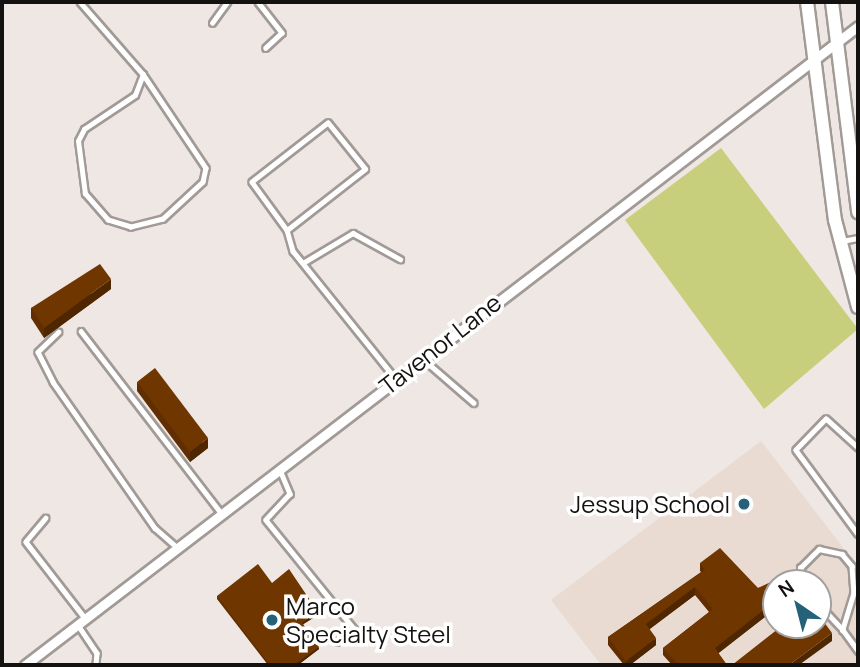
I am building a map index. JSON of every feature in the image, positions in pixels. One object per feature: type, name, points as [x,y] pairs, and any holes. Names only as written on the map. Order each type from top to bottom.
[{"type":"main road","points":[[807,2],[841,241],[858,307]]},
{"type":"main road","points":[[832,2],[834,44],[854,148],[858,212]]},
{"type":"street","name":"Tavenor Lane","points":[[25,665],[858,26]]},
{"type":"lane","points":[[80,2],[143,74],[206,168],[204,182],[163,219],[131,227],[108,220],[85,194],[78,141],[84,129],[135,95],[143,74]]},
{"type":"lane","points":[[212,23],[227,2]]},
{"type":"lane","points":[[257,2],[282,33],[266,48]]},
{"type":"lane","points":[[288,230],[365,169],[328,124],[252,182],[288,230],[303,263],[396,379]]},
{"type":"lane","points":[[303,263],[352,233],[400,259]]},
{"type":"lane","points":[[841,241],[858,238]]},
{"type":"lane","points":[[81,331],[222,513]]},
{"type":"lane","points":[[59,332],[38,352],[58,391],[155,527],[178,547]]},
{"type":"lane","points":[[422,358],[474,403]]},
{"type":"lane","points":[[858,448],[826,419],[796,450],[858,534]]},
{"type":"lane","points":[[279,469],[290,494],[265,520],[355,630],[338,642]]},
{"type":"lane","points":[[46,518],[26,542],[82,622],[97,653],[96,665]]},
{"type":"lane","points":[[800,569],[819,549],[842,554],[852,566],[855,593],[843,631]]},
{"type":"lane","points":[[832,619],[858,651]]},
{"type":"shaded area","name":"Jessup School","points":[[761,441],[858,567],[858,665],[601,665],[551,600]]},
{"type":"green space","points":[[721,148],[858,329],[764,409],[625,220]]},
{"type":"building","points":[[100,264],[111,279],[44,328],[31,308]]},
{"type":"building","points":[[155,368],[208,438],[190,452],[137,382]]},
{"type":"building","points":[[720,548],[758,588],[762,586],[762,611],[715,648],[727,665],[679,665],[663,648],[713,609],[695,587],[646,624],[656,638],[626,661],[608,637],[705,570],[700,563]]},
{"type":"building","name":"Marco Specialty Steel","points":[[258,564],[272,583],[289,569],[318,612],[302,623],[319,647],[294,665],[270,665],[217,596]]},
{"type":"building","points":[[765,639],[824,639],[789,665],[732,665]]},
{"type":"place","name":"Jessup School","points":[[744,504]]},
{"type":"place","name":"Marco Specialty Steel","points":[[272,620]]}]
